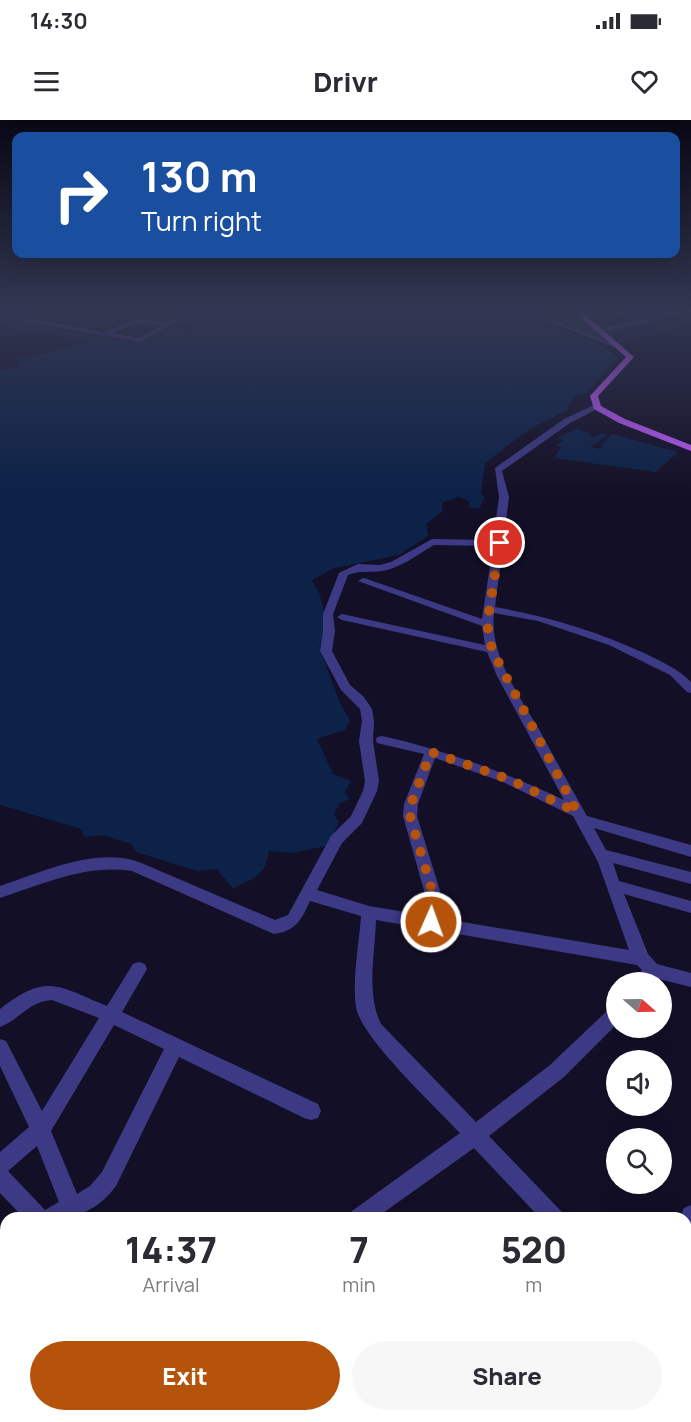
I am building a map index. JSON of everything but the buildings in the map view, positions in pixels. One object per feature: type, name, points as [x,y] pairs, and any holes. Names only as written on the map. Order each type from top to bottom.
[{"type":"main road","points":[[616,372],[594,396],[597,407],[622,421],[691,448]]},
{"type":"street","points":[[597,407],[567,421],[498,470],[504,497],[500,543],[487,624],[492,650],[600,854],[646,970]]},
{"type":"street","points":[[0,892],[93,864],[118,862],[134,866],[274,927],[283,926],[294,919],[336,840],[357,819],[370,791],[372,781],[366,741],[368,721],[366,709],[360,700],[345,687],[327,651],[328,614],[344,573],[358,567],[380,568],[395,564],[432,542],[500,543]]},
{"type":"street","points":[[363,580],[487,624]]},
{"type":"street","points":[[488,609],[540,618],[613,643],[674,672],[691,689]]},
{"type":"street","points":[[342,617],[492,650]]},
{"type":"street","points":[[382,740],[431,752],[508,779],[578,815],[691,851]]},
{"type":"street","points":[[431,752],[411,804],[410,816],[433,894],[431,922]]},
{"type":"street","points":[[600,854],[691,878]]},
{"type":"street","points":[[613,885],[691,907]]},
{"type":"street","points":[[306,893],[369,912],[431,922],[691,981]]},
{"type":"street","points":[[369,912],[364,989],[365,1009],[375,1030],[548,1212]]},
{"type":"street","points":[[0,1165],[41,1130],[139,969]]},
{"type":"street","points":[[0,1019],[34,994],[42,991],[52,992],[111,1015],[311,1111]]},
{"type":"street","points":[[367,1212],[476,1134],[557,1071],[606,1024]]},
{"type":"street","points":[[61,1212],[71,1206],[84,1203],[98,1194],[109,1179],[175,1046]]},
{"type":"street","points":[[0,1047],[41,1130],[71,1206]]},
{"type":"street","points":[[0,1178],[32,1212]]},
{"type":"water","points":[[0,372],[605,372],[587,393],[575,396],[566,411],[530,429],[485,463],[481,494],[485,497],[479,509],[468,507],[470,502],[459,497],[443,502],[442,512],[426,524],[428,536],[399,555],[334,568],[312,580],[323,605],[325,622],[319,648],[337,695],[350,720],[345,730],[317,739],[333,774],[351,781],[345,792],[350,799],[340,803],[334,814],[339,822],[327,846],[291,853],[269,851],[262,871],[233,889],[217,869],[197,871],[136,852],[132,844],[103,835],[84,837],[81,829],[0,805]]},
{"type":"water","points":[[576,429],[592,434],[589,436],[594,437],[602,433],[607,435],[591,447],[600,449],[612,434],[678,452],[656,472],[554,458],[561,448],[556,445],[563,440],[558,438]]},
{"type":"route","points":[[431,922],[433,894],[410,816],[411,804],[431,752],[508,779],[577,812],[503,676],[492,650],[487,624],[488,609],[500,543]]}]
